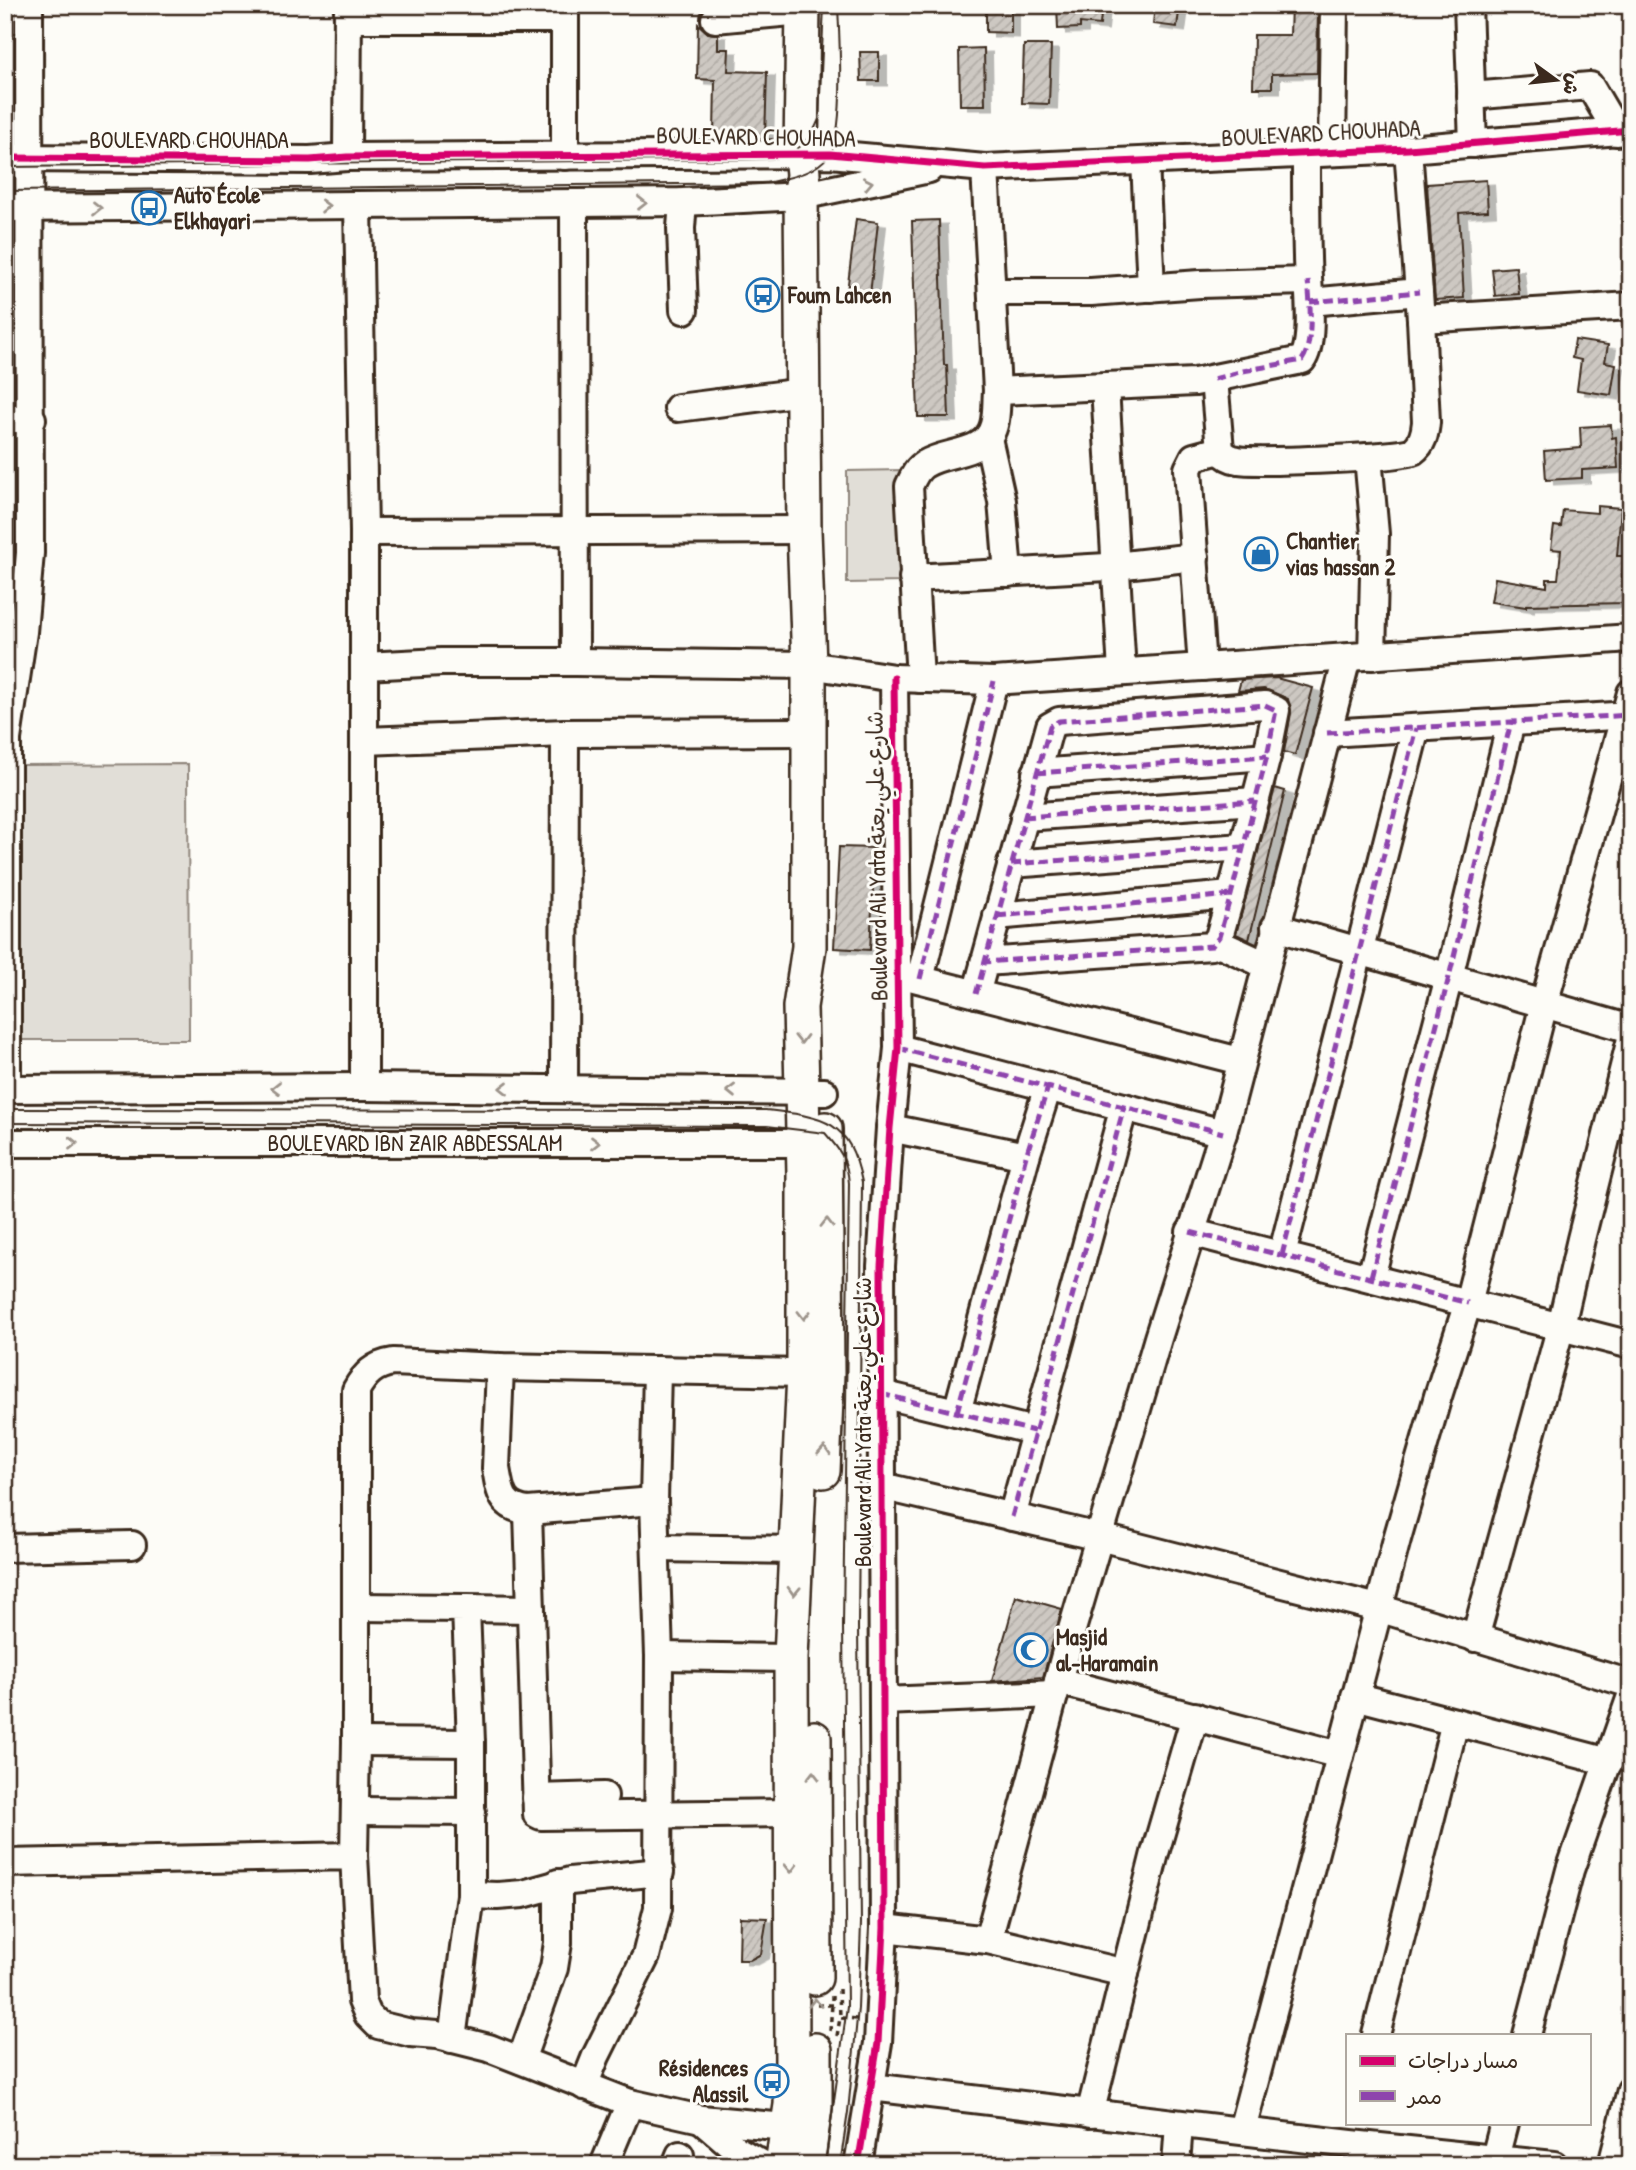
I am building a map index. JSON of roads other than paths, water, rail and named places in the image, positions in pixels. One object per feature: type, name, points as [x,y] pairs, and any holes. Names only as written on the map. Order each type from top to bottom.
[{"type":"main road","name":"Boulevard Ali Yata شارع علي يعتة","points":[[803,8],[801,196],[804,530],[809,665],[809,947],[800,1007],[813,1092],[814,1143],[791,1658],[790,1804],[792,2077],[807,2165]]},
{"type":"main road","name":"Boulevard Ali Yata شارع علي يعتة","points":[[782,2165],[800,2128],[815,2087],[824,1998],[814,1658],[827,1374],[827,1174],[814,1143]]},
{"type":"street","points":[[29,5],[17,158],[17,208],[32,419],[30,553],[14,632],[7,739],[6,1089],[364,1087],[813,1092]]},
{"type":"street","points":[[1332,152],[1334,5]]},
{"type":"street","points":[[1468,5],[1473,144]]},
{"type":"street","points":[[715,19],[803,8]]},
{"type":"street","points":[[347,157],[349,12],[565,12],[565,156]]},
{"type":"street","points":[[1471,96],[1590,86],[1624,131]]},
{"type":"street","name":"BOULEVARD CHOUHADA","points":[[17,158],[310,160],[347,157],[802,154],[902,159],[941,166],[985,168],[1408,149],[1624,131]]},
{"type":"street","points":[[1214,379],[1220,450],[1226,457],[1247,461],[1368,457],[1408,454],[1421,443],[1425,432],[1421,318],[1408,149]]},
{"type":"street","points":[[997,391],[1195,383],[1302,360],[1307,348],[1309,291],[1306,153]]},
{"type":"street","points":[[1145,161],[1151,288]]},
{"type":"street","name":"BOULEVARD CHOUHADA","points":[[17,208],[683,202],[801,196],[905,176],[941,166]]},
{"type":"street","points":[[920,679],[909,486],[925,464],[961,453],[988,438],[994,425],[997,391],[985,168]]},
{"type":"street","points":[[683,202],[681,228],[684,310]]},
{"type":"street","points":[[574,203],[575,662]]},
{"type":"street","points":[[358,205],[365,666],[364,1087]]},
{"type":"street","points":[[992,292],[1091,292],[1151,288],[1419,292]]},
{"type":"street","points":[[1421,318],[1631,306]]},
{"type":"street","points":[[1105,387],[1122,672]]},
{"type":"street","points":[[678,408],[803,392]]},
{"type":"street","points":[[5,419],[32,419]]},
{"type":"street","points":[[988,438],[1002,501],[1008,573]]},
{"type":"street","points":[[1202,667],[1188,484],[1189,464],[1200,454],[1220,450]]},
{"type":"street","points":[[988,1940],[1099,1537],[1190,1233],[1223,1133],[1327,733],[1360,657],[1375,534],[1368,457]]},
{"type":"street","points":[[364,532],[804,530]]},
{"type":"street","points":[[913,578],[1116,567],[1195,557]]},
{"type":"street","points":[[365,666],[441,662],[809,665],[894,678],[994,681],[1631,638]]},
{"type":"street","name":"Boulevard Ali Yata شارع علي يعتة","points":[[858,2165],[880,2021],[884,1928],[881,1266],[890,1128],[909,977],[894,678]]},
{"type":"street","points":[[994,681],[909,977],[1240,1061]]},
{"type":"street","points":[[976,994],[1050,726],[1059,721],[1265,705],[1276,710],[1267,756],[1216,942],[1206,948],[985,962]]},
{"type":"street","points":[[1242,2130],[1378,1608],[1438,1396],[1468,1303],[1545,1004],[1629,708],[1511,722],[1327,733]]},
{"type":"street","points":[[1371,1278],[1449,977],[1511,722]]},
{"type":"street","points":[[1282,1255],[1416,728]]},
{"type":"street","points":[[365,741],[565,733],[809,732]]},
{"type":"street","points":[[564,1088],[565,733]]},
{"type":"street","points":[[1036,773],[1267,756]]},
{"type":"street","points":[[1024,817],[1255,801]]},
{"type":"street","points":[[1011,864],[1243,848]]},
{"type":"street","points":[[997,916],[1231,895]]},
{"type":"street","points":[[1275,927],[1631,1029]]},
{"type":"street","points":[[1216,942],[1266,965]]},
{"type":"street","points":[[1475,1638],[1622,1116],[1631,1039]]},
{"type":"street","points":[[898,1048],[1223,1133]]},
{"type":"street","points":[[957,1412],[1026,1156],[1048,1087]]},
{"type":"street","points":[[1012,1517],[1124,1107]]},
{"type":"street","points":[[890,1128],[1026,1156]]},
{"type":"street","name":"BOULEVARD IBN ZAIR ABDESSALAM","points":[[5,1143],[814,1143]]},
{"type":"street","points":[[1190,1233],[1631,1345]]},
{"type":"street","points":[[800,2128],[701,2119],[630,2103],[489,2048],[437,2035],[411,2033],[378,2025],[368,2015],[362,2001],[354,1856],[356,1390],[365,1375],[380,1364],[393,1362],[500,1367],[804,1373]]},
{"type":"street","points":[[500,1367],[496,1468],[498,1484],[507,1504],[528,1511],[654,1501]]},
{"type":"street","points":[[584,2086],[646,1956],[659,1908],[659,1656],[654,1501],[657,1370]]},
{"type":"street","points":[[881,1394],[1034,1431]]},
{"type":"street","points":[[881,1486],[1099,1537],[1378,1608],[1631,1684]]},
{"type":"street","points":[[528,1511],[536,1798],[660,1805],[790,1804]]},
{"type":"street","points":[[5,1548],[132,1545]]},
{"type":"street","points":[[656,1548],[796,1550]]},
{"type":"street","points":[[356,1607],[531,1609]]},
{"type":"street","points":[[452,2039],[471,1895],[471,1743],[466,1608]]},
{"type":"street","points":[[659,1656],[791,1658]]},
{"type":"street","points":[[883,1701],[1056,1688],[1195,1716],[1340,1755]]},
{"type":"street","points":[[1355,1696],[1609,1762]]},
{"type":"street","points":[[1527,2034],[1570,1870],[1631,1696]]},
{"type":"street","points":[[1090,2114],[1155,1853],[1195,1716]]},
{"type":"street","points":[[1376,2034],[1455,1723]]},
{"type":"street","points":[[356,1742],[471,1743]]},
{"type":"street","points":[[356,1811],[472,1812]]},
{"type":"street","points":[[5,1863],[354,1856]]},
{"type":"street","points":[[471,1895],[523,1894],[558,1883],[660,1872]]},
{"type":"street","points":[[522,2060],[554,1968],[558,1943],[558,1883]]},
{"type":"street","points":[[884,1928],[988,1940],[1125,1973]]},
{"type":"street","points":[[872,2087],[1179,2124],[1242,2130],[1353,2133],[1495,2158],[1554,2165]]},
{"type":"street","points":[[1612,2165],[1631,2090]]},
{"type":"street","points":[[604,2165],[630,2103]]},
{"type":"street","points":[[701,2119],[737,2150],[764,2165]]},
{"type":"street","points":[[1176,2165],[1179,2124]]},
{"type":"street","points":[[1495,2158],[1504,2124]]},
{"type":"tram line","points":[[5,167],[774,159],[790,154],[802,145],[819,119],[824,5]]},
{"type":"tram line","points":[[5,191],[766,183],[816,167],[829,155],[834,143],[840,106],[838,5]]},
{"type":"tram line","points":[[5,1109],[766,1110],[818,1119],[841,1133],[857,1161],[862,1182],[858,1627],[861,1923],[858,2008],[840,2165]]},
{"type":"tram line","points":[[5,1123],[767,1126],[825,1133],[835,1145],[842,1155],[849,1183],[843,1626],[847,2007],[825,2165]]},
{"type":"place","name":"Auto École Elkhayari","points":[[149,208]]},
{"type":"place","name":"Foum Lahcen","points":[[763,295]]},
{"type":"place","name":"Chantier vias hassan 2","points":[[1261,554]]},
{"type":"place","name":"Masjid al-Haramain","points":[[1031,1650]]},
{"type":"place","name":"Résidences Alassil","points":[[772,2081]]}]
